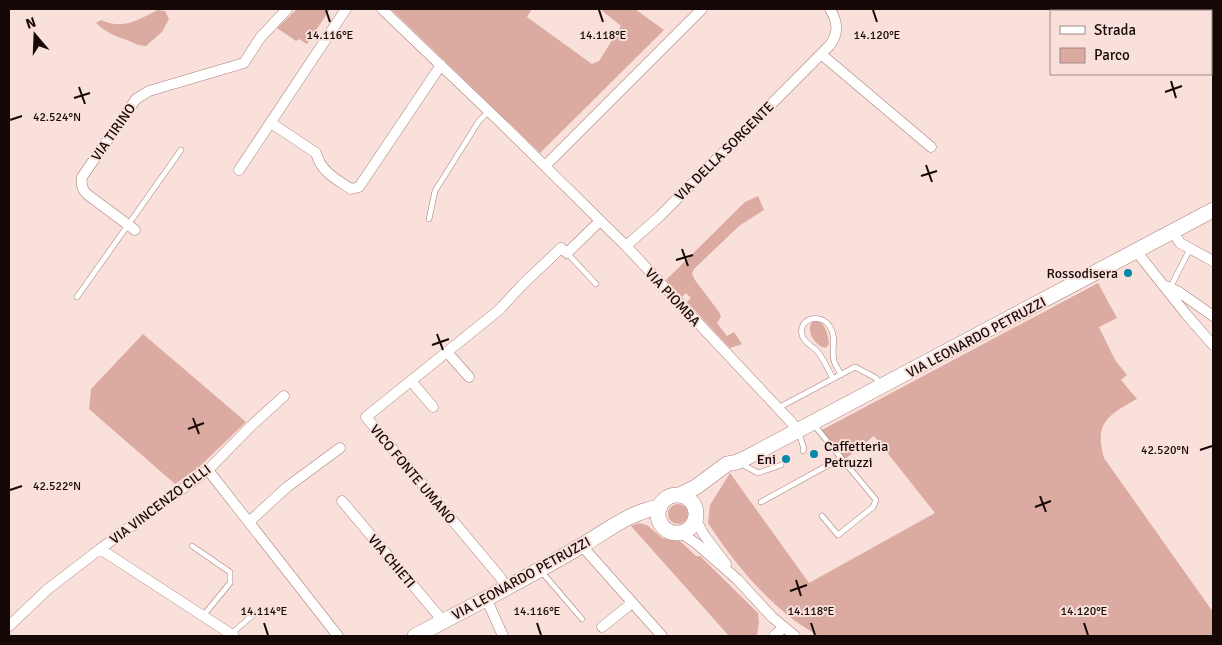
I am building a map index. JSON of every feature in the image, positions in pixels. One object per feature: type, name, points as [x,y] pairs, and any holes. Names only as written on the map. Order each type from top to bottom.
[{"type":"main road","name":"VIA LEONARDO PETRUZZI","points":[[680,495],[700,484],[728,464],[740,461],[812,424],[1213,210]]},
{"type":"main road","name":"VIA LEONARDO PETRUZZI","points":[[696,514],[708,490],[740,461]]},
{"type":"main road","points":[[680,495],[690,500],[696,514],[691,529],[681,533],[671,533],[660,523],[658,512],[668,498],[680,495]]},
{"type":"main road","name":"VIA LEONARDO PETRUZZI","points":[[415,636],[582,546],[628,517],[647,509],[660,507]]},
{"type":"main road","name":"VIA LEONARDO PETRUZZI","points":[[601,534],[639,520],[660,523]]},
{"type":"street","name":"VIA TIRINO","points":[[131,228],[88,196],[84,192],[81,183],[82,177],[136,99],[149,92],[244,63],[260,38],[287,9]]},
{"type":"street","points":[[239,170],[346,9]]},
{"type":"street","name":"VIA PIOMBA","points":[[382,9],[626,246],[798,431]]},
{"type":"street","points":[[545,166],[702,9]]},
{"type":"street","name":"VIA DELLA SORGENTE","points":[[626,246],[660,216],[821,54],[836,36],[836,22],[830,9]]},
{"type":"street","points":[[821,54],[931,147]]},
{"type":"street","points":[[271,123],[318,150],[318,162],[327,173],[351,189],[359,187],[441,65]]},
{"type":"street","name":"VICO FONTE UMANO","points":[[506,587],[500,577],[366,418],[499,310],[561,248],[568,253],[600,220]]},
{"type":"street","points":[[1172,232],[1180,243],[1213,261]]},
{"type":"street","points":[[1136,251],[1213,345]]},
{"type":"street","points":[[1166,286],[1179,292],[1213,316]]},
{"type":"street","points":[[1186,314],[1197,305]]},
{"type":"street","points":[[447,352],[469,377]]},
{"type":"street","points":[[411,381],[433,407]]},
{"type":"street","name":"VIA VINCENZO CILLI","points":[[9,626],[48,589],[208,470],[251,426],[284,396]]},
{"type":"street","points":[[249,522],[287,487],[340,448]]},
{"type":"street","points":[[208,470],[338,636]]},
{"type":"street","name":"VIA CHIETI","points":[[342,501],[443,622]]},
{"type":"street","points":[[696,514],[704,535],[738,580],[772,617],[795,636]]},
{"type":"street","points":[[681,533],[697,544],[738,580]]},
{"type":"street","points":[[582,546],[662,636]]},
{"type":"street","name":"VIA VINCENZO CILLI","points":[[100,549],[232,635]]},
{"type":"street","points":[[486,598],[502,636]]},
{"type":"street","points":[[602,627],[632,603]]},
{"type":"street","points":[[774,636],[784,627]]},
{"type":"lane","points":[[429,219],[434,191],[479,121],[489,111]]},
{"type":"lane","points":[[77,297],[131,228],[181,150]]},
{"type":"lane","points":[[1166,286],[1190,249]]},
{"type":"lane","points":[[568,253],[596,284]]},
{"type":"lane","points":[[833,379],[817,352],[802,336],[803,325],[808,320],[821,318],[829,325],[834,339],[834,360],[841,375]]},
{"type":"lane","points":[[778,408],[854,367],[876,378],[882,387]]},
{"type":"lane","points":[[812,424],[876,500],[873,507],[838,535],[822,516]]},
{"type":"lane","points":[[798,431],[803,451]]},
{"type":"lane","points":[[761,502],[841,458]]},
{"type":"lane","points":[[740,461],[758,473],[780,465]]},
{"type":"lane","points":[[192,546],[230,572],[230,583],[203,616]]},
{"type":"lane","points":[[540,569],[582,619]]},
{"type":"lane","points":[[232,635],[254,614]]},
{"type":"green space","points":[[297,9],[330,9],[307,44],[299,39],[296,41],[277,28]]},
{"type":"green space","points":[[391,9],[532,9],[527,17],[592,64],[599,61],[621,26],[600,9],[635,9],[664,30],[540,153]]},
{"type":"green space","points":[[158,10],[165,11],[169,19],[162,32],[146,46],[114,35],[96,23],[101,20],[109,23],[124,24]]},
{"type":"green space","points":[[758,196],[764,210],[739,226],[694,269],[692,274],[719,312],[721,317],[717,323],[727,336],[734,332],[742,344],[730,348],[687,302],[691,298],[686,293],[682,297],[666,280],[745,202]]},
{"type":"green space","points":[[1098,283],[1117,318],[1099,327],[1115,360],[1127,375],[1121,380],[1137,399],[1111,415],[1102,428],[1101,446],[1104,458],[1213,612],[1213,636],[819,636],[802,626],[771,601],[743,571],[708,523],[710,505],[730,473],[809,583],[935,513],[874,436],[844,460],[820,431]]},
{"type":"green space","points":[[817,321],[823,325],[827,334],[829,344],[826,348],[816,343],[812,337],[810,326],[812,322]]},
{"type":"green space","points":[[143,334],[246,422],[198,468],[175,484],[89,409],[91,389]]},
{"type":"green space","points":[[678,504],[685,507],[688,514],[685,521],[678,524],[671,521],[668,514],[671,507]]},
{"type":"green space","points":[[639,523],[647,525],[662,538],[680,541],[696,556],[700,556],[758,613],[757,636],[729,636],[631,526]]},
{"type":"place","name":"Rossodisera","points":[[1128,273]]},
{"type":"place","name":"Caffetteria Petruzzi","points":[[814,454]]},
{"type":"place","name":"Eni","points":[[786,459]]}]
